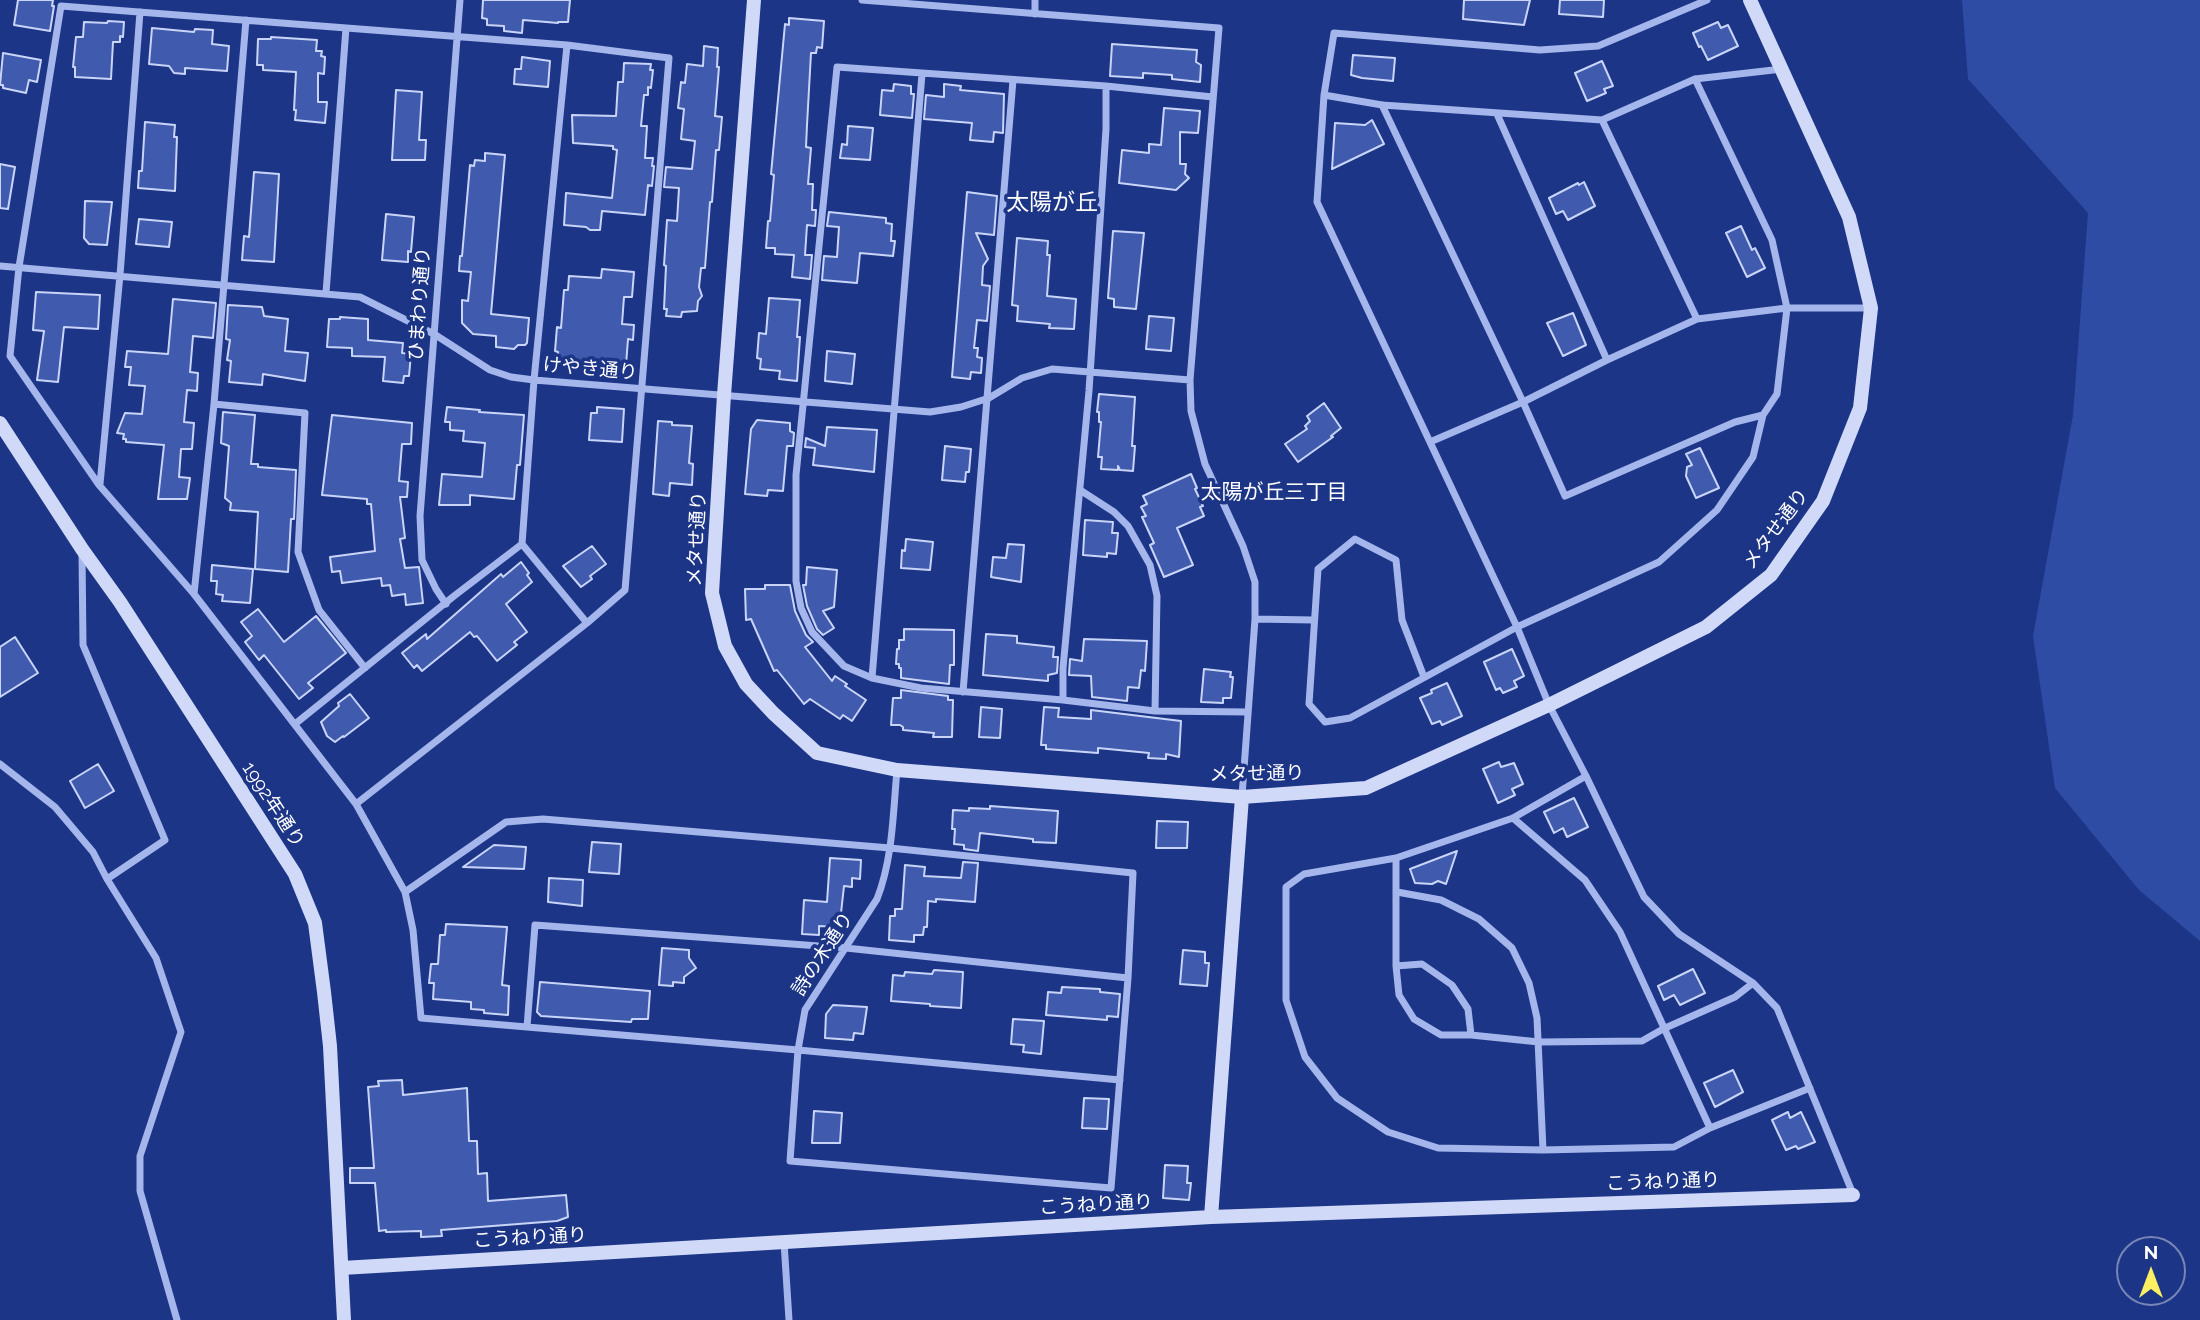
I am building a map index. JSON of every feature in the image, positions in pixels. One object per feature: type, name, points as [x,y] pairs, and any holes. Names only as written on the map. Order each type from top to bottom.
[{"type":"street","name":"ひまわり通り","points":[[446,604],[422,560],[420,516],[460,0]]},
{"type":"street","name":"メタせ通り","points":[[754,0],[712,593],[725,646],[746,684],[817,754],[897,769],[1242,797],[1366,788],[1549,705],[1706,627],[1771,575],[1823,501],[1860,408],[1871,308],[1849,216],[1750,0]]},
{"type":"street","points":[[862,0],[1219,28],[1190,380],[1191,411],[1205,464],[1255,582],[1255,619],[1212,1217]]},
{"type":"street","points":[[1034,14],[1035,0]]},
{"type":"street","points":[[1707,0],[1598,46],[1540,50],[1334,33],[1324,95],[1317,202],[1517,626],[1549,705],[1644,897],[1679,934],[1753,983],[1777,1008],[1853,1195]]},
{"type":"street","points":[[356,804],[587,623],[625,590],[668,58],[567,45],[61,6],[19,267],[10,356],[99,485],[194,594],[356,804],[405,892],[414,930],[421,1018],[1119,1080],[1133,873],[890,848],[543,819],[506,822],[405,892]]},
{"type":"street","points":[[99,485],[120,275],[140,12]]},
{"type":"street","points":[[194,594],[214,404],[246,20]]},
{"type":"street","points":[[326,293],[346,28]]},
{"type":"street","points":[[567,45],[534,380],[522,544],[587,623]]},
{"type":"street","points":[[1213,97],[1106,86],[837,67],[796,475],[796,581],[802,608],[812,632],[844,666],[872,678],[921,688],[1155,711],[1247,712]]},
{"type":"street","points":[[1324,95],[1382,105],[1602,120],[1695,79],[1783,69]]},
{"type":"street","points":[[872,678],[922,74]]},
{"type":"street","points":[[1424,677],[1402,620],[1396,560],[1355,539],[1318,569],[1310,704],[1325,722],[1350,718],[1517,626],[1658,562],[1717,510],[1753,457],[1763,415],[1777,394],[1787,308],[1772,240],[1695,79]]},
{"type":"street","points":[[963,692],[1013,80]]},
{"type":"street","points":[[1063,700],[1063,668],[1090,372],[1106,129],[1106,86]]},
{"type":"street","points":[[1382,105],[1565,496],[1735,422],[1763,415]]},
{"type":"street","points":[[1497,114],[1607,360]]},
{"type":"street","points":[[1602,120],[1698,318]]},
{"type":"street","name":"けやき通り","points":[[0,265],[360,297],[434,334],[490,370],[511,377],[534,380],[930,412],[961,407],[987,398],[1021,378],[1052,369],[1190,380]]},
{"type":"street","points":[[1430,442],[1523,402],[1698,318],[1787,308],[1871,308]]},
{"type":"street","points":[[214,404],[305,413],[298,551],[319,610],[365,668]]},
{"type":"street","name":"1992年通り","points":[[0,423],[120,602],[295,874],[315,923],[330,1046],[344,1320]]},
{"type":"street","points":[[1080,490],[1114,512],[1128,526],[1150,565],[1157,596],[1155,711]]},
{"type":"street","points":[[295,724],[522,544]]},
{"type":"street","points":[[82,549],[83,645],[165,840],[107,880]]},
{"type":"street","points":[[1255,619],[1313,620]]},
{"type":"street","points":[[0,764],[55,807],[93,852],[107,880],[156,958],[181,1032],[140,1156],[140,1191],[177,1320]]},
{"type":"street","name":"詩の木通り","points":[[897,769],[890,848],[884,881],[877,899],[805,1010],[790,1161],[1111,1188],[1119,1080]]},
{"type":"street","points":[[1586,776],[1513,818],[1396,858],[1304,874],[1286,887],[1286,1000],[1305,1057],[1337,1098],[1388,1132],[1438,1148],[1543,1150],[1674,1147],[1710,1128],[1810,1087]]},
{"type":"street","points":[[1513,818],[1585,880],[1620,932],[1710,1128]]},
{"type":"street","points":[[1396,858],[1396,966],[1399,995],[1414,1019],[1441,1035],[1471,1035],[1539,1042],[1642,1041],[1735,997],[1753,983]]},
{"type":"street","points":[[1396,892],[1441,900],[1479,919],[1512,948],[1529,983],[1537,1018],[1543,1150]]},
{"type":"street","points":[[527,1027],[535,925],[846,948],[1128,978]]},
{"type":"street","points":[[1396,966],[1422,964],[1452,985],[1468,1009],[1471,1035]]},
{"type":"street","name":"こうねり通り","points":[[342,1268],[1212,1217],[1853,1195]]},
{"type":"street","points":[[784,1242],[789,1320]]},
{"type":"shaded area","points":[[1962,0],[2200,0],[2200,941],[2139,890],[2055,788],[2033,636],[2073,415],[2088,213],[1968,79]]},
{"type":"building","points":[[18,0],[53,0],[50,31],[14,25]]},
{"type":"building","points":[[483,0],[570,0],[568,22],[523,20],[522,33],[504,31],[504,26],[487,25],[487,19],[482,18]]},
{"type":"building","points":[[1464,0],[1530,0],[1524,25],[1463,19]]},
{"type":"building","points":[[1560,0],[1604,0],[1603,17],[1559,14]]},
{"type":"building","points":[[789,18],[824,21],[822,48],[817,47],[816,53],[811,53],[807,125],[806,147],[811,148],[808,184],[813,184],[812,210],[816,210],[815,226],[807,225],[805,255],[812,255],[810,279],[792,277],[794,255],[775,254],[775,248],[766,248],[785,24],[789,25]]},
{"type":"building","points":[[84,22],[124,22],[123,37],[120,36],[120,42],[113,42],[111,79],[75,77],[73,67],[76,37],[83,37]]},
{"type":"building","points":[[1718,22],[1721,28],[1728,25],[1738,46],[1708,60],[1693,33]]},
{"type":"building","points":[[152,28],[194,32],[195,29],[213,30],[212,44],[229,46],[227,71],[185,68],[185,74],[174,73],[169,66],[149,64]]},
{"type":"building","points":[[271,37],[317,40],[316,51],[322,51],[321,56],[325,57],[324,74],[318,73],[318,102],[327,102],[325,123],[295,120],[296,72],[263,70],[263,65],[257,65],[258,39]]},
{"type":"building","points":[[1112,44],[1197,50],[1196,62],[1201,65],[1200,82],[1172,79],[1172,75],[1143,73],[1143,78],[1110,76]]},
{"type":"building","points":[[704,46],[718,48],[715,116],[722,117],[710,202],[705,268],[701,268],[699,287],[702,296],[698,301],[697,311],[682,312],[681,317],[666,316],[664,265],[667,220],[677,221],[679,188],[664,187],[666,167],[692,169],[695,141],[681,139],[684,109],[678,108],[681,82],[685,83],[687,64],[703,66]]},
{"type":"building","points":[[3,53],[41,60],[37,82],[29,80],[26,93],[0,85]]},
{"type":"building","points":[[1353,55],[1395,58],[1393,81],[1351,75]]},
{"type":"building","points":[[522,57],[550,61],[548,87],[514,84],[515,69],[521,69]]},
{"type":"building","points":[[1602,61],[1613,86],[1604,89],[1606,93],[1587,101],[1575,73]]},
{"type":"building","points":[[624,63],[651,64],[650,70],[653,70],[651,88],[648,87],[648,95],[644,95],[641,126],[647,126],[645,158],[653,158],[654,166],[652,186],[648,185],[645,215],[602,211],[600,230],[564,225],[566,193],[612,198],[617,150],[613,149],[613,146],[573,143],[572,115],[616,116],[618,82],[623,82]]},
{"type":"building","points":[[894,84],[911,86],[911,94],[914,94],[912,118],[880,115],[882,90],[893,91]]},
{"type":"building","points":[[944,84],[961,86],[960,90],[1004,94],[1003,133],[994,132],[993,142],[970,140],[972,123],[924,119],[926,95],[944,97]]},
{"type":"building","points":[[396,90],[422,92],[419,140],[426,140],[425,160],[392,160]]},
{"type":"building","points":[[1164,108],[1200,111],[1198,133],[1180,132],[1180,164],[1186,164],[1185,174],[1189,178],[1176,190],[1119,183],[1122,150],[1149,153],[1149,144],[1161,145]]},
{"type":"building","points":[[1372,120],[1384,144],[1332,169],[1335,123],[1365,125]]},
{"type":"building","points":[[145,122],[175,125],[175,191],[138,188],[139,171],[142,171]]},
{"type":"building","points":[[848,126],[873,128],[870,160],[840,158],[842,144],[847,145]]},
{"type":"building","points":[[485,153],[505,155],[491,314],[529,318],[527,343],[514,349],[496,347],[496,336],[473,334],[462,323],[462,300],[468,301],[471,272],[459,271],[470,165],[474,166],[475,160],[485,161]]},
{"type":"building","points":[[0,164],[15,167],[8,209],[0,208]]},
{"type":"building","points":[[254,172],[279,174],[274,262],[242,260],[244,236],[249,237]]},
{"type":"building","points":[[1584,182],[1595,206],[1568,220],[1563,211],[1556,214],[1549,198]]},
{"type":"building","points":[[967,192],[997,196],[994,235],[976,233],[988,259],[983,266],[982,285],[990,286],[987,321],[977,320],[974,348],[978,348],[977,357],[982,358],[981,373],[971,372],[970,379],[952,377]]},
{"type":"building","points":[[85,201],[112,202],[107,245],[89,244],[84,238]]},
{"type":"building","points":[[829,212],[886,218],[886,223],[892,224],[891,241],[895,241],[893,256],[860,253],[857,283],[822,280],[824,256],[837,257],[839,227],[827,226]]},
{"type":"building","points":[[386,214],[414,217],[408,262],[382,260]]},
{"type":"building","points":[[139,219],[172,222],[169,247],[136,244]]},
{"type":"building","points":[[1741,226],[1752,250],[1755,248],[1765,268],[1747,277],[1726,233]]},
{"type":"building","points":[[1113,231],[1144,233],[1136,309],[1114,307],[1114,299],[1108,298]]},
{"type":"building","points":[[1017,238],[1048,241],[1047,255],[1050,255],[1047,296],[1076,299],[1074,329],[1049,328],[1050,324],[1017,321],[1018,306],[1012,305]]},
{"type":"building","points":[[602,269],[634,272],[632,297],[624,297],[622,324],[634,325],[633,340],[628,339],[626,365],[559,361],[558,352],[555,351],[557,327],[561,328],[564,290],[568,290],[569,276],[601,278]]},
{"type":"building","points":[[36,292],[100,295],[98,329],[64,327],[58,382],[37,380],[44,331],[33,330]]},
{"type":"building","points":[[769,298],[800,300],[797,381],[779,379],[780,371],[760,369],[761,359],[757,358],[759,333],[766,334]]},
{"type":"building","points":[[173,299],[216,303],[213,338],[193,336],[190,372],[198,373],[197,391],[187,390],[184,422],[194,423],[192,449],[181,449],[179,477],[190,478],[187,499],[158,499],[164,445],[126,442],[126,439],[123,439],[124,434],[117,433],[125,413],[142,414],[145,386],[129,385],[131,367],[125,367],[127,351],[168,354]]},
{"type":"building","points":[[228,305],[262,307],[264,316],[288,319],[285,351],[308,353],[305,381],[263,374],[262,385],[229,382],[231,361],[227,360],[230,340],[226,339]]},
{"type":"building","points":[[1573,313],[1586,345],[1563,356],[1547,323]]},
{"type":"building","points":[[1149,316],[1174,318],[1171,351],[1146,349]]},
{"type":"building","points":[[329,319],[368,319],[368,340],[403,343],[402,353],[411,354],[409,376],[404,376],[403,383],[383,381],[385,357],[352,356],[352,348],[327,347]]},
{"type":"building","points":[[827,351],[855,354],[852,384],[825,381]]},
{"type":"building","points":[[1099,394],[1135,397],[1133,471],[1120,470],[1118,466],[1118,470],[1101,469],[1102,457],[1098,457],[1101,422],[1097,412]]},
{"type":"building","points":[[1324,403],[1341,428],[1298,462],[1285,444],[1307,429],[1305,426],[1310,421],[1307,416]]},
{"type":"building","points":[[447,407],[524,415],[514,499],[470,495],[470,505],[439,505],[442,474],[482,477],[485,443],[463,441],[464,431],[450,430],[450,422],[445,422]]},
{"type":"building","points":[[597,407],[624,409],[622,442],[589,440],[591,413],[597,413]]},
{"type":"building","points":[[223,412],[255,415],[251,464],[296,470],[288,572],[255,569],[258,512],[230,510],[231,503],[225,498],[229,446],[221,443]]},
{"type":"building","points":[[332,415],[412,423],[411,444],[402,444],[399,481],[408,482],[407,497],[400,497],[405,538],[400,539],[405,568],[419,567],[423,603],[406,605],[405,594],[392,596],[390,585],[382,586],[381,578],[342,583],[340,571],[332,572],[330,557],[375,551],[371,504],[367,504],[367,499],[322,495]]},
{"type":"building","points":[[757,420],[790,423],[790,431],[794,433],[793,446],[787,446],[783,491],[768,490],[767,496],[745,494],[751,429]]},
{"type":"building","points":[[658,421],[692,426],[689,463],[693,464],[692,485],[670,483],[669,496],[653,494]]},
{"type":"building","points":[[827,427],[877,430],[874,472],[813,465],[815,448],[805,447],[806,438],[825,446]]},
{"type":"building","points":[[945,446],[971,449],[969,472],[966,472],[965,482],[942,480]]},
{"type":"building","points":[[1700,448],[1719,488],[1696,498],[1686,476],[1687,467],[1692,465],[1686,454]]},
{"type":"building","points":[[1191,474],[1204,516],[1177,528],[1193,565],[1164,577],[1150,545],[1154,543],[1142,517],[1146,516],[1141,507],[1147,504],[1143,496]]},
{"type":"building","points":[[1085,520],[1113,522],[1112,533],[1118,533],[1116,554],[1107,553],[1107,557],[1083,555]]},
{"type":"building","points":[[906,539],[933,542],[930,570],[901,568]]},
{"type":"building","points":[[1008,544],[1024,545],[1021,582],[991,577],[993,557],[1006,558]]},
{"type":"building","points":[[592,546],[606,564],[581,587],[563,566]]},
{"type":"building","points":[[521,562],[532,582],[506,604],[527,632],[514,642],[517,645],[497,661],[477,636],[474,637],[470,632],[422,671],[417,665],[414,668],[402,653],[426,634],[427,639],[501,574],[503,577]]},
{"type":"building","points":[[212,565],[253,569],[250,603],[222,601],[223,595],[216,594],[217,581],[211,581]]},
{"type":"building","points":[[807,567],[837,570],[834,607],[823,611],[834,628],[823,635],[817,629],[807,606],[803,585],[806,585]]},
{"type":"building","points":[[765,585],[790,585],[795,611],[806,635],[813,642],[805,647],[832,681],[835,676],[866,700],[852,721],[843,715],[840,719],[810,699],[804,704],[777,670],[774,671],[751,619],[746,620],[745,589],[765,589]]},
{"type":"building","points":[[258,609],[284,642],[316,616],[346,653],[308,683],[313,688],[299,699],[264,655],[259,660],[245,642],[252,636],[241,622]]},
{"type":"building","points":[[904,629],[954,630],[954,665],[950,665],[949,684],[901,678],[901,668],[896,664],[899,640],[904,640]]},
{"type":"building","points":[[986,634],[1017,636],[1017,643],[1054,647],[1053,657],[1058,657],[1057,673],[1048,675],[1048,681],[983,675]]},
{"type":"building","points":[[15,637],[38,673],[0,697],[0,647]]},
{"type":"building","points":[[1084,639],[1147,641],[1145,671],[1141,670],[1139,688],[1128,687],[1127,701],[1092,697],[1091,676],[1069,675],[1070,659],[1082,661]]},
{"type":"building","points":[[1512,649],[1524,676],[1514,681],[1517,687],[1503,693],[1500,688],[1496,690],[1484,662]]},
{"type":"building","points":[[1204,669],[1231,672],[1231,698],[1223,698],[1223,703],[1201,702]]},
{"type":"building","points":[[1447,683],[1462,716],[1442,725],[1440,721],[1432,724],[1420,698]]},
{"type":"building","points":[[901,690],[948,696],[948,700],[953,700],[952,737],[933,737],[934,733],[903,730],[900,725],[891,725],[893,698],[901,698]]},
{"type":"building","points":[[350,694],[369,718],[335,742],[327,736],[321,722]]},
{"type":"building","points":[[981,707],[1002,709],[1000,738],[979,737]]},
{"type":"building","points":[[1044,707],[1059,708],[1058,717],[1091,719],[1091,710],[1181,721],[1179,757],[1166,754],[1166,759],[1148,758],[1149,753],[1098,748],[1098,753],[1046,749],[1046,745],[1041,745]]},
{"type":"building","points":[[1499,762],[1501,767],[1514,763],[1523,784],[1512,789],[1515,795],[1498,803],[1483,769]]},
{"type":"building","points":[[98,764],[114,791],[85,808],[70,781]]},
{"type":"building","points":[[1574,798],[1588,827],[1567,837],[1563,828],[1554,833],[1544,812]]},
{"type":"building","points":[[990,806],[1058,811],[1056,843],[980,833],[978,851],[954,844],[953,810],[990,809]]},
{"type":"building","points":[[1157,821],[1188,822],[1187,848],[1156,848]]},
{"type":"building","points":[[592,842],[621,844],[619,874],[589,872]]},
{"type":"building","points":[[494,845],[526,847],[524,869],[463,867]]},
{"type":"building","points":[[1457,851],[1446,884],[1438,881],[1432,884],[1415,883],[1410,869]]},
{"type":"building","points":[[830,858],[861,860],[860,879],[852,878],[852,887],[844,886],[840,922],[836,921],[836,927],[819,926],[819,935],[802,934],[804,900],[827,902]]},
{"type":"building","points":[[963,862],[978,863],[975,902],[936,899],[936,902],[928,901],[927,927],[924,927],[923,935],[914,935],[914,942],[889,940],[890,916],[895,916],[895,909],[902,909],[905,865],[925,867],[924,876],[961,878]]},
{"type":"building","points":[[549,878],[583,880],[582,906],[548,902]]},
{"type":"building","points":[[446,924],[507,927],[502,985],[509,986],[508,1015],[471,1009],[471,1002],[433,999],[434,983],[429,983],[431,964],[438,964],[440,935],[445,935]]},
{"type":"building","points":[[662,948],[689,950],[689,958],[696,968],[684,977],[684,983],[673,982],[673,986],[659,985]]},
{"type":"building","points":[[1183,950],[1205,952],[1205,963],[1209,963],[1207,986],[1180,984]]},
{"type":"building","points":[[1693,969],[1705,993],[1680,1005],[1674,995],[1664,1000],[1658,986]]},
{"type":"building","points":[[934,970],[963,972],[961,1008],[891,1001],[893,975],[904,976],[905,972],[932,974]]},
{"type":"building","points":[[540,982],[650,991],[648,1019],[632,1019],[631,1022],[541,1016],[537,1012]]},
{"type":"building","points":[[1062,987],[1100,989],[1100,992],[1120,994],[1118,1017],[1107,1016],[1107,1020],[1046,1015],[1048,992],[1061,993]]},
{"type":"building","points":[[833,1005],[867,1007],[863,1034],[854,1033],[853,1040],[825,1038],[826,1014]]},
{"type":"building","points":[[1013,1019],[1044,1021],[1041,1054],[1023,1052],[1024,1045],[1011,1044]]},
{"type":"building","points":[[1733,1070],[1743,1092],[1715,1107],[1704,1083]]},
{"type":"building","points":[[402,1080],[403,1095],[467,1088],[469,1141],[477,1141],[478,1174],[487,1173],[488,1201],[566,1195],[568,1217],[557,1221],[441,1230],[442,1236],[421,1237],[421,1231],[379,1231],[375,1183],[350,1183],[350,1168],[374,1168],[368,1087],[379,1086],[378,1081]]},
{"type":"building","points":[[1084,1098],[1109,1099],[1107,1129],[1082,1128]]},
{"type":"building","points":[[814,1111],[842,1113],[840,1143],[812,1143]]},
{"type":"building","points":[[1788,1112],[1790,1118],[1801,1112],[1815,1142],[1798,1149],[1796,1146],[1786,1150],[1772,1120]]},
{"type":"building","points":[[1165,1165],[1188,1166],[1187,1183],[1191,1183],[1189,1200],[1163,1198]]},
{"type":"district","name":"太陽が丘","points":[[1052,203]]},
{"type":"district","name":"太陽が丘三丁目","points":[[1274,493]]}]
